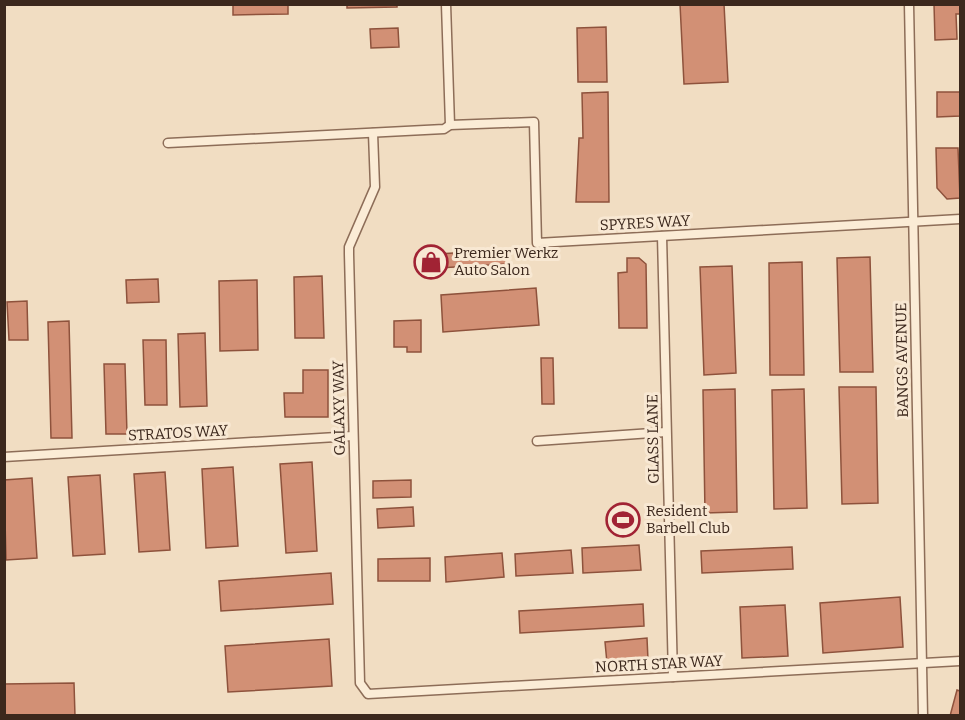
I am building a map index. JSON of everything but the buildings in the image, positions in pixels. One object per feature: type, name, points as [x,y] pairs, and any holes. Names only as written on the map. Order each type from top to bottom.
[{"type":"street","points":[[168,143],[444,129],[450,125],[446,4]]},
{"type":"street","name":"BANGS AVENUE","points":[[909,4],[923,716]]},
{"type":"street","name":"SPYRES WAY","points":[[450,125],[534,122],[537,243],[960,219]]},
{"type":"street","name":"GALAXY WAY","points":[[362,688],[349,247],[375,187],[373,133]]},
{"type":"street","name":"GLASS LANE","points":[[662,236],[673,677]]},
{"type":"street","points":[[537,441],[666,432]]},
{"type":"street","name":"STRATOS WAY","points":[[4,457],[353,436]]},
{"type":"street","name":"NORTH STAR WAY","points":[[362,688],[374,696],[960,661]]},
{"type":"place","name":"Premier Werkz Auto Salon","points":[[431,262]]},
{"type":"place","name":"Resident Barbell Club","points":[[623,520]]}]
